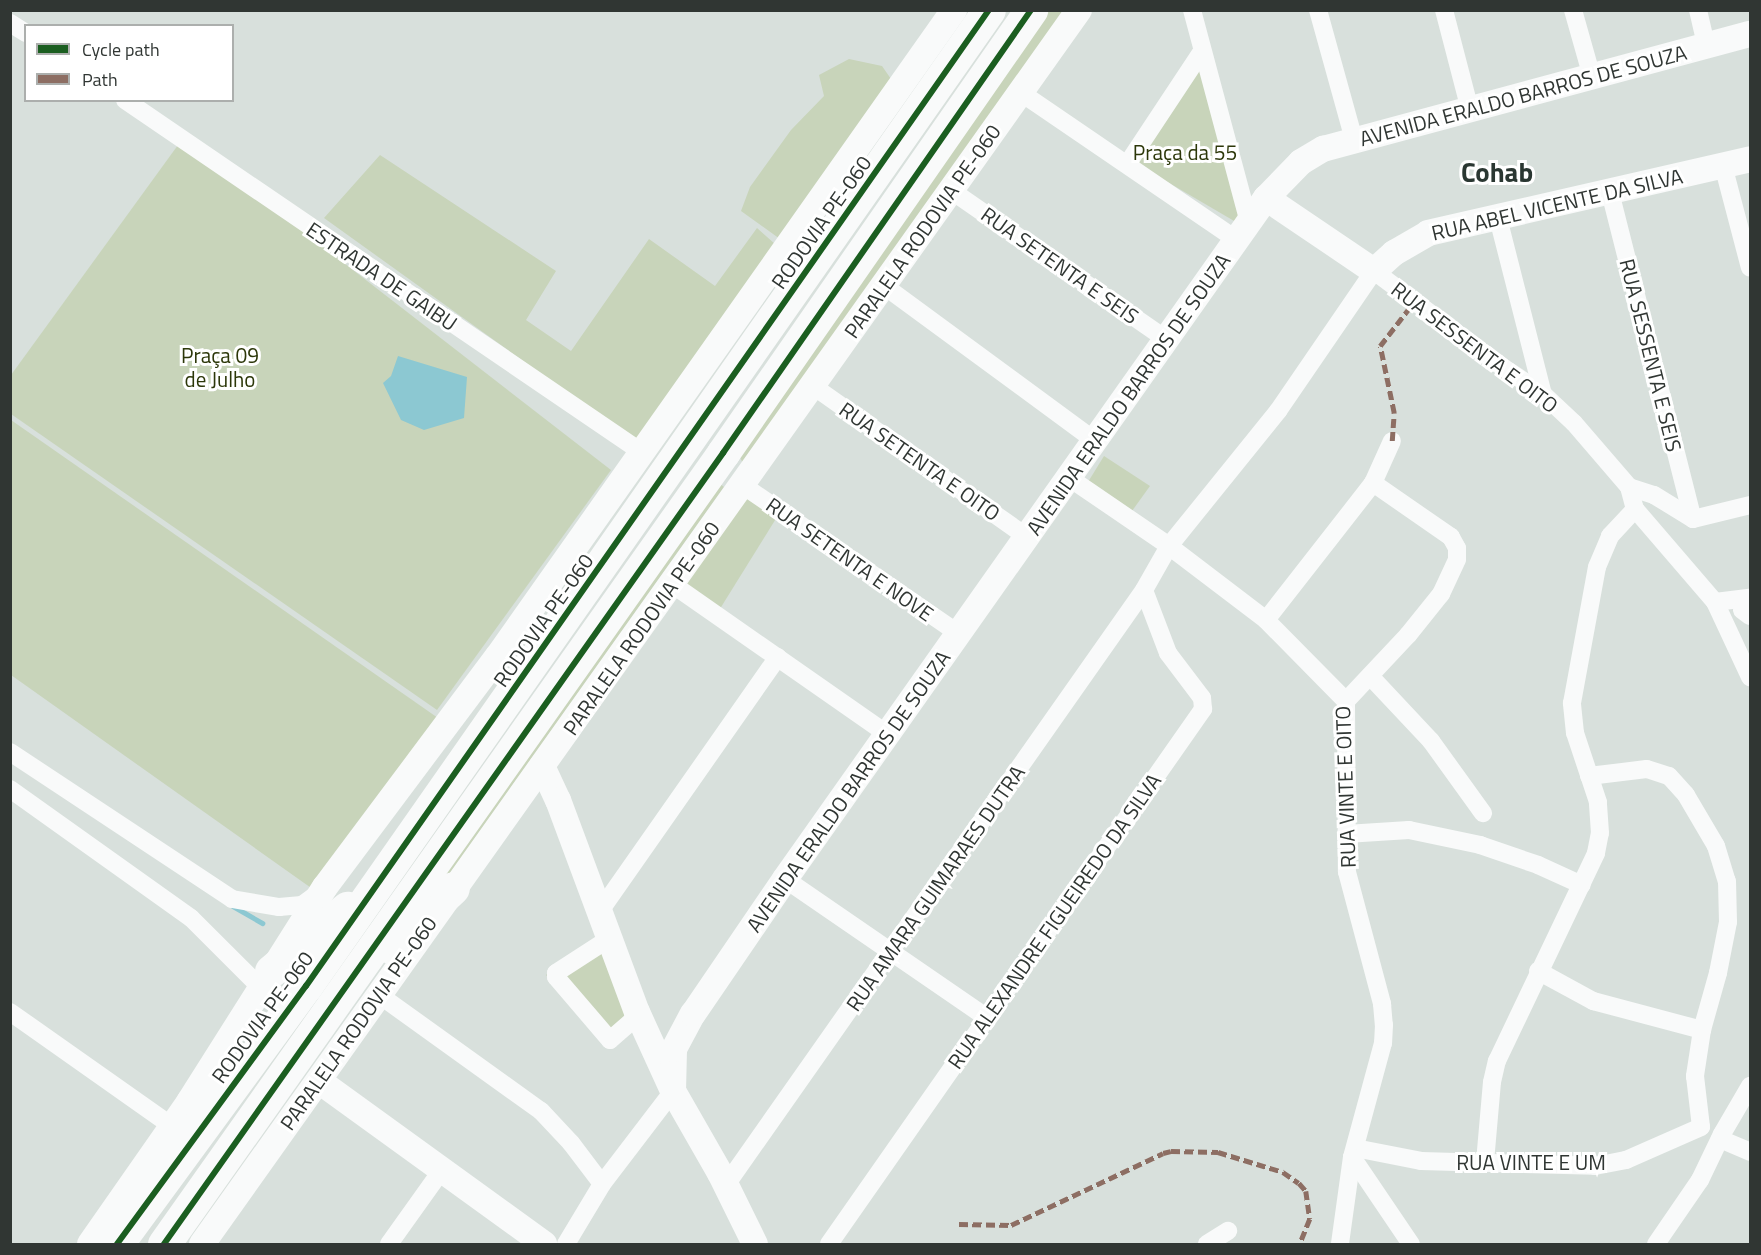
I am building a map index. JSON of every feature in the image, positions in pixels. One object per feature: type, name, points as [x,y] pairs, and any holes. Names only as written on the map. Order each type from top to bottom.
[{"type":"highway","name":"RODOVIA PE-060","points":[[117,1245],[306,986],[693,437],[989,10]]},
{"type":"highway","points":[[164,1245],[723,453],[1031,10]]},
{"type":"highway","points":[[266,980],[376,884]]},
{"type":"highway","points":[[341,994],[453,888]]},
{"type":"main road","points":[[90,1245],[173,1127],[325,887],[498,656],[640,451],[770,273],[954,10]]},
{"type":"main road","name":"PARALELA RODOVIA PE-060","points":[[202,1245],[453,888],[672,584],[1079,10]]},
{"type":"main road","name":"AVENIDA ERALDO BARROS DE SOUZA","points":[[673,1091],[674,1049],[693,1014],[785,879],[1266,198],[1301,162],[1313,153],[1354,140],[1750,34]]},
{"type":"main road","name":"RUA ABEL VICENTE DA SILVA","points":[[1374,271],[1394,253],[1428,233],[1750,159]]},
{"type":"main road","name":"RUA SESSENTA E OITO","points":[[1266,198],[1374,271]]},
{"type":"main road","points":[[640,451],[665,438],[693,437],[714,446],[723,453],[735,467],[741,484]]},
{"type":"main road","points":[[542,766],[558,800],[642,1022],[673,1091],[726,1185],[755,1245]]},
{"type":"main road","points":[[642,1022],[672,1026],[693,1014]]},
{"type":"main road","points":[[319,1081],[544,1245]]},
{"type":"street","points":[[1192,10],[1243,232]]},
{"type":"street","points":[[1318,10],[1354,140]]},
{"type":"street","points":[[1444,10],[1470,110]]},
{"type":"street","points":[[1573,10],[1592,77]]},
{"type":"street","points":[[1698,10],[1706,46]]},
{"type":"street","points":[[10,23],[24,32]]},
{"type":"street","points":[[1128,164],[1202,51]]},
{"type":"street","points":[[1020,92],[1128,164],[1243,232]]},
{"type":"street","name":"ESTRADA DE GAIBU","points":[[127,102],[640,451]]},
{"type":"street","points":[[1723,165],[1750,268]]},
{"type":"street","name":"RUA SETENTA E SEIS","points":[[952,191],[1167,340]]},
{"type":"street","name":"RUA SESSENTA E SEIS","points":[[1610,192],[1693,519]]},
{"type":"street","points":[[1498,218],[1544,394]]},
{"type":"street","points":[[1144,590],[1169,546],[1278,411],[1374,271]]},
{"type":"street","name":"RUA SESSENTA E OITO","points":[[1374,271],[1495,362],[1544,394],[1595,446],[1629,487],[1635,509],[1714,602],[1750,677]]},
{"type":"street","points":[[882,285],[1095,441]]},
{"type":"street","name":"RUA SETENTA E OITO","points":[[813,386],[1027,537]]},
{"type":"street","points":[[1266,620],[1373,483],[1392,441]]},
{"type":"street","name":"RUA VINTE E OITO","points":[[1068,477],[1169,546],[1266,620],[1346,700],[1347,872],[1382,1004],[1384,1025],[1383,1043],[1354,1152],[1340,1245]]},
{"type":"street","points":[[1346,700],[1408,635],[1441,594],[1457,559],[1456,548],[1451,537],[1373,483]]},
{"type":"street","name":"RUA SETENTA E NOVE","points":[[741,484],[959,634]]},
{"type":"street","points":[[1629,487],[1654,495],[1693,519],[1750,505]]},
{"type":"street","points":[[1485,1162],[1492,1082],[1497,1061],[1596,853],[1600,833],[1598,802],[1575,733],[1572,703],[1597,567],[1610,536],[1635,509]]},
{"type":"street","points":[[672,584],[887,735]]},
{"type":"street","name":"RUA AMARA GUIMARAES DUTRA","points":[[726,1185],[1144,590]]},
{"type":"street","name":"RUA ALEXANDRE FIGUEIREDO DA SILVA","points":[[829,1245],[1203,709],[1202,698],[1168,653],[1144,590]]},
{"type":"street","points":[[1714,602],[1748,608]]},
{"type":"street","points":[[600,911],[778,657]]},
{"type":"street","points":[[1370,676],[1431,741],[1483,813]]},
{"type":"street","points":[[10,752],[232,899],[258,905],[302,905],[325,887]]},
{"type":"street","points":[[1589,776],[1647,769],[1669,776],[1686,795],[1716,846],[1727,882],[1728,922],[1718,973],[1702,1030],[1695,1076],[1701,1127],[1750,1152]]},
{"type":"street","points":[[10,789],[191,918],[266,980]]},
{"type":"street","points":[[1346,834],[1409,830],[1490,849],[1538,865],[1582,885]]},
{"type":"street","points":[[785,879],[987,1018]]},
{"type":"street","points":[[610,938],[555,975],[610,1040],[642,1022]]},
{"type":"street","points":[[1538,971],[1593,1001],[1702,1030]]},
{"type":"street","points":[[378,994],[541,1112],[571,1143],[602,1184]]},
{"type":"street","points":[[10,1012],[173,1127]]},
{"type":"street","points":[[1656,1245],[1686,1203],[1750,1086]]},
{"type":"street","points":[[566,1245],[602,1184],[673,1091]]},
{"type":"street","name":"RUA VINTE E UM","points":[[1354,1152],[1421,1161],[1595,1166],[1626,1160],[1701,1127]]},
{"type":"street","points":[[1354,1152],[1410,1245]]},
{"type":"street","points":[[389,1245],[441,1171]]},
{"type":"street","points":[[1207,1245],[1228,1231]]},
{"type":"green space","points":[[1045,11],[1067,11],[745,467],[736,450]]},
{"type":"green space","points":[[849,59],[882,66],[891,79],[780,239],[741,211],[750,187],[791,130],[824,96],[819,75]]},
{"type":"green space","name":"Praça da 55","points":[[1199,62],[1241,225],[1135,163]]},
{"type":"green space","name":"Praça 09 de Julho","points":[[178,145],[304,232],[611,470],[437,710],[11,414],[11,375]]},
{"type":"green space","points":[[380,155],[556,271],[526,320],[571,351],[649,239],[715,286],[757,228],[775,244],[640,445],[324,218]]},
{"type":"green space","points":[[11,420],[438,718],[314,890],[11,675]]},
{"type":"green space","points":[[1104,456],[1150,486],[1132,511],[1088,482]]},
{"type":"green space","points":[[713,478],[724,487],[446,879],[403,935]]},
{"type":"green space","points":[[747,495],[777,517],[718,612],[682,589]]},
{"type":"green space","points":[[599,937],[633,1024],[609,1043],[546,975],[576,951]]},
{"type":"water","points":[[398,356],[467,377],[464,418],[424,430],[401,420],[383,383],[391,376]]},
{"type":"waterway","points":[[233,906],[262,923]]},
{"type":"marked path","points":[[1392,441],[1394,413],[1380,346],[1414,302]]},
{"type":"marked path","points":[[959,1224],[1011,1225],[1163,1153],[1171,1151],[1218,1152],[1283,1172],[1299,1183],[1306,1191],[1310,1219],[1300,1244]]},
{"type":"cycle path","points":[[117,1244],[306,986],[989,10]]},
{"type":"cycle path","points":[[164,1244],[723,453],[1031,10]]},
{"type":"district","name":"Cohab","points":[[1497,172]]}]
